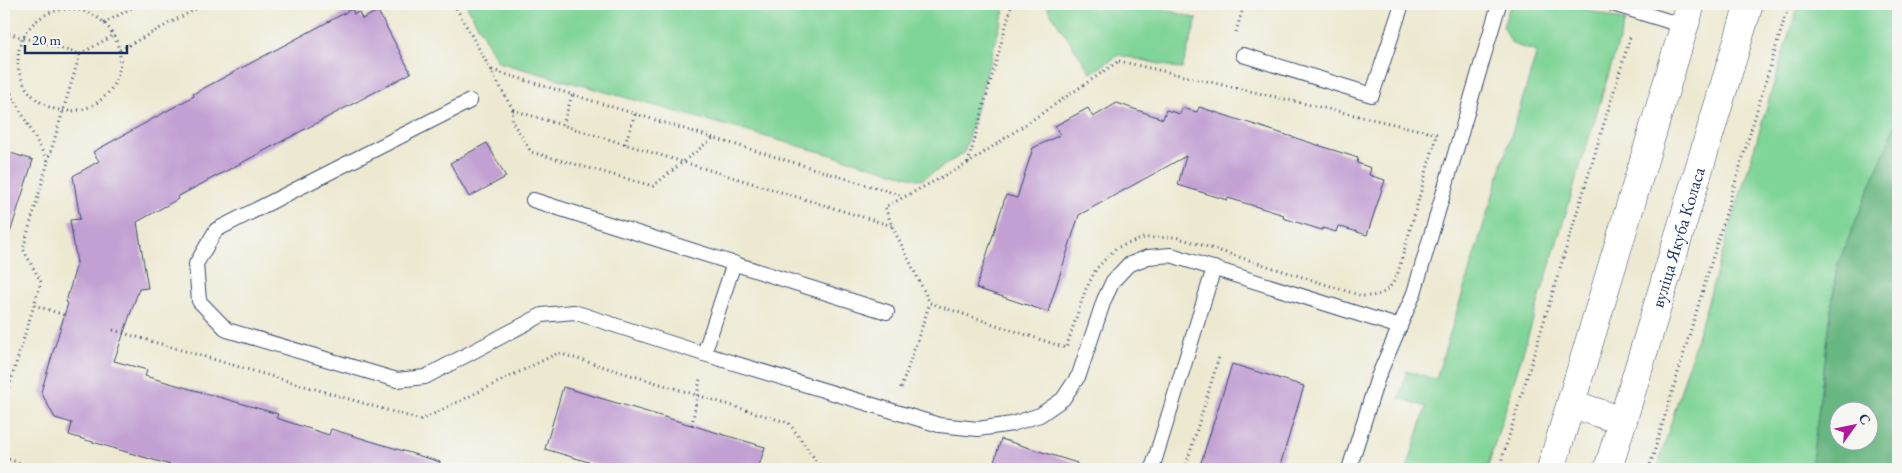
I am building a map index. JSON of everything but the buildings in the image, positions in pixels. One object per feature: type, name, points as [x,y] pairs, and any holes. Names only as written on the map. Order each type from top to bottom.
[{"type":"street","name":"вуліца Якуба Коласа","points":[[1608,469],[1749,4]]},
{"type":"street","points":[[1551,469],[1687,15]]},
{"type":"street","points":[[1572,404],[1624,421]]},
{"type":"lane","points":[[1243,55],[1372,95],[1402,4]]},
{"type":"lane","points":[[1349,469],[1378,377],[1414,293],[1500,4]]},
{"type":"lane","points":[[1613,4],[1638,12],[1687,15]]},
{"type":"lane","points":[[470,101],[216,230],[196,264],[200,300],[227,330],[397,380],[425,377],[542,315],[574,312],[704,354],[940,425],[978,429],[1012,424],[1040,415],[1063,399],[1080,375],[1104,300],[1113,281],[1128,265],[1148,257],[1171,255],[1400,326]]},
{"type":"lane","points":[[533,200],[887,312]]},
{"type":"lane","points":[[704,354],[734,263]]},
{"type":"lane","points":[[1152,469],[1214,268]]},
{"type":"path","points":[[104,23],[139,4]]},
{"type":"path","points":[[120,50],[205,4]]},
{"type":"path","points":[[454,4],[513,110],[512,120],[531,152],[652,186],[713,138]]},
{"type":"path","points":[[968,164],[1012,4]]},
{"type":"path","points":[[1649,469],[1789,4]]},
{"type":"path","points":[[75,8],[91,13],[104,23],[114,35],[120,50],[120,66],[115,81],[106,94],[94,104],[78,110],[63,111],[40,102],[24,84],[18,69],[18,53],[22,37],[31,24],[44,14],[59,9],[75,8]]},
{"type":"path","points":[[1499,469],[1638,12]]},
{"type":"path","points":[[4,32],[80,54]]},
{"type":"path","points":[[4,402],[41,282],[23,249],[80,54],[114,35]]},
{"type":"path","points":[[894,411],[930,304],[892,226],[885,207],[968,164],[1118,61],[1437,134],[1397,276],[1392,285],[1383,293],[1374,297],[1362,296],[1176,237],[1144,238],[1116,248],[1096,269],[1085,291],[1066,348],[930,304]]},
{"type":"path","points":[[492,70],[903,196]]},
{"type":"path","points":[[4,80],[48,162]]},
{"type":"path","points":[[563,125],[572,95]]},
{"type":"path","points":[[513,110],[892,226]]},
{"type":"path","points":[[625,144],[635,114]]},
{"type":"path","points":[[34,305],[64,314]]},
{"type":"path","points":[[114,330],[421,420],[558,353],[789,423],[822,469]]},
{"type":"path","points":[[692,425],[704,354]]},
{"type":"path","points":[[1185,469],[1220,357]]},
{"type":"path","points":[[4,458],[40,469]]},
{"type":"green space","points":[[466,4],[1006,4],[964,153],[921,180],[498,62]]},
{"type":"green space","points":[[1048,4],[1148,4],[1197,19],[1182,69],[1119,55],[1091,73],[1048,9]]},
{"type":"green space","points":[[1518,4],[1568,4],[1625,21],[1487,469],[1407,469],[1426,407],[1399,398],[1407,371],[1436,379],[1537,52],[1512,44],[1503,27],[1509,9]]},
{"type":"green space","points":[[1798,4],[1898,4],[1898,119],[1837,266],[1811,469],[1657,469]]},
{"type":"green space","points":[[1898,119],[1898,469],[1811,469],[1837,266]]}]
